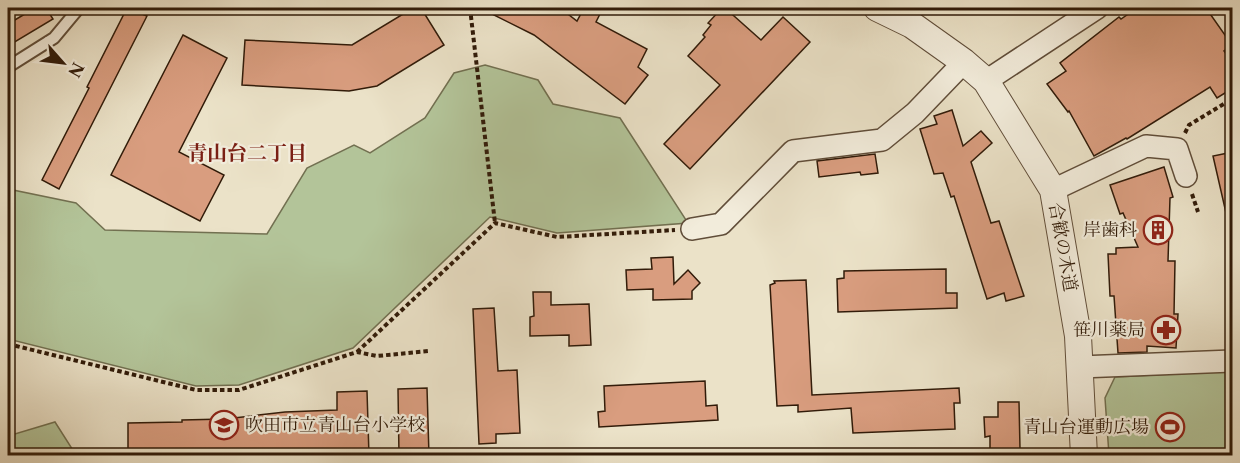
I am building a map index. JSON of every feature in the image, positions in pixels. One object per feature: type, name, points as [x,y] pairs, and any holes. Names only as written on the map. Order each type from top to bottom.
[{"type":"street","name":"合歓の木道","points":[[878,8],[912,25],[964,62],[986,81],[1053,190],[1078,336],[1084,456]]},
{"type":"street","points":[[986,81],[1095,8]]},
{"type":"street","points":[[692,229],[721,224],[793,151],[882,140],[915,113],[964,62]]},
{"type":"street","points":[[1053,190],[1146,146],[1177,149],[1186,176]]},
{"type":"street","points":[[1080,367],[1233,361]]},
{"type":"lane","points":[[8,66],[54,38],[79,8]]},
{"type":"path","points":[[470,8],[495,223]]},
{"type":"path","points":[[1189,125],[1233,99]]},
{"type":"path","points":[[495,223],[558,237],[692,229]]},
{"type":"path","points":[[8,344],[196,390],[239,390],[357,352],[495,223]]},
{"type":"path","points":[[357,352],[377,356],[429,351]]},
{"type":"green space","points":[[485,65],[538,80],[553,104],[620,118],[688,223],[557,233],[490,217],[353,348],[239,385],[196,386],[8,339],[8,189],[76,203],[105,230],[267,234],[307,168],[354,145],[370,153],[425,118],[454,73]]},
{"type":"green space","name":"青山台運動広場","points":[[1232,371],[1232,455],[1109,455],[1105,398],[1115,377]]},
{"type":"green space","points":[[55,422],[76,455],[8,455],[8,436]]},
{"type":"building","points":[[35,8],[46,8],[53,19],[8,46],[8,24]]},
{"type":"building","points":[[127,8],[147,16],[59,189],[42,180]]},
{"type":"building","points":[[413,8],[421,8],[444,45],[377,86],[349,91],[242,85],[245,40],[352,45]]},
{"type":"building","points":[[480,8],[560,8],[577,21],[584,8],[603,8],[596,22],[647,49],[638,67],[648,75],[625,104],[534,35]]},
{"type":"building","points":[[722,8],[725,8],[761,40],[783,17],[810,42],[690,169],[664,144],[720,85],[688,56],[705,37],[703,35],[711,25],[708,23]]},
{"type":"building","points":[[1137,8],[1206,8],[1232,45],[1224,51],[1233,64],[1233,88],[1217,98],[1210,87],[1127,139],[1094,156],[1069,111],[1047,84],[1066,71],[1060,63],[1119,17],[1121,19]]},
{"type":"building","points":[[183,35],[227,58],[179,152],[224,175],[200,221],[111,175]]},
{"type":"building","points":[[952,110],[963,146],[981,131],[992,143],[971,162],[991,223],[999,221],[1024,296],[1006,301],[1004,293],[987,299],[954,196],[951,197],[943,173],[934,174],[920,129],[937,124],[934,116]]},
{"type":"building","points":[[1233,152],[1233,212],[1226,213],[1213,156]]},
{"type":"building","points":[[875,154],[878,173],[861,175],[860,172],[819,177],[817,161]]},
{"type":"building","points":[[1164,167],[1173,197],[1170,198],[1168,261],[1175,261],[1174,314],[1178,314],[1176,348],[1147,346],[1147,352],[1118,353],[1114,296],[1110,296],[1108,254],[1116,254],[1116,248],[1138,247],[1123,213],[1120,214],[1110,185]]},
{"type":"building","points":[[673,257],[674,284],[688,270],[700,283],[692,291],[692,299],[653,300],[653,289],[627,290],[626,270],[652,269],[651,258]]},
{"type":"building","points":[[946,269],[946,293],[957,293],[957,308],[838,312],[837,279],[844,278],[844,271]]},
{"type":"building","points":[[806,280],[812,395],[959,388],[960,403],[954,403],[955,429],[853,433],[851,408],[798,412],[798,405],[777,406],[770,285],[775,283],[774,281]]},
{"type":"building","points":[[533,292],[551,292],[551,305],[589,304],[591,345],[569,346],[569,335],[530,336],[530,317],[534,316]]},
{"type":"building","points":[[494,308],[498,371],[517,370],[520,433],[496,434],[496,443],[479,444],[473,309]]},
{"type":"building","points":[[705,381],[706,406],[717,405],[718,420],[599,427],[598,412],[605,411],[604,386]]},
{"type":"building","points":[[427,388],[429,456],[399,456],[398,389]]},
{"type":"building","points":[[367,391],[369,456],[128,456],[128,423],[182,422],[182,420],[225,419],[285,412],[337,410],[337,392]]},
{"type":"building","points":[[998,402],[1019,402],[1020,449],[1011,449],[1011,456],[990,456],[990,436],[985,437],[984,417],[998,417]]},
{"type":"place","name":"岸歯科","points":[[1158,230]]},
{"type":"place","name":"笹川薬局","points":[[1166,330]]},
{"type":"place","name":"吹田市立青山台小学校","points":[[224,425]]},
{"type":"place","name":"青山台運動広場","points":[[1170,427]]},
{"type":"district","name":"青山台二丁目","points":[[247,153]]}]
